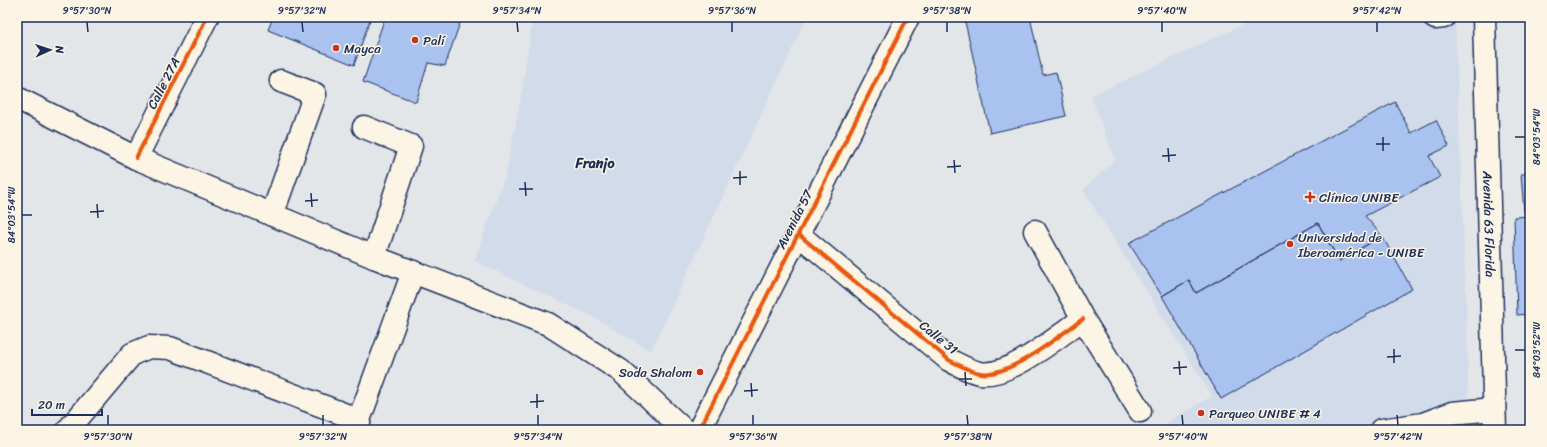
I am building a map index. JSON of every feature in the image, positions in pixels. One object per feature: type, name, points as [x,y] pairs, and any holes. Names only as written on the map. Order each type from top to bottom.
[{"type":"street","name":"Calle 27A","points":[[136,158],[207,17]]},
{"type":"street","name":"Avenida 57","points":[[699,430],[908,17]]},
{"type":"street","name":"Avenida 63 Florida","points":[[1484,17],[1495,419]]},
{"type":"street","points":[[272,214],[315,94],[281,81]]},
{"type":"street","points":[[17,98],[136,158],[374,257],[548,324],[621,371],[684,430]]},
{"type":"street","points":[[364,127],[411,146],[374,257]]},
{"type":"street","points":[[1035,231],[1083,319],[1140,411]]},
{"type":"street","name":"Calle 31","points":[[798,234],[949,360],[966,369],[982,374],[1000,371],[1020,363],[1083,319]]},
{"type":"street","points":[[68,430],[132,354],[149,347],[170,348],[359,425],[413,272]]},
{"type":"street","points":[[1381,430],[1428,427],[1452,413],[1495,419]]},
{"type":"shaded area","points":[[533,17],[807,17],[651,351],[591,316],[474,261],[506,173],[521,96]]},
{"type":"shaded area","name":"Universidad de Iberoamérica - UNIBE","points":[[1259,17],[1455,17],[1466,298],[1469,430],[1155,430],[1212,396],[1083,190],[1115,160],[1091,96]]},
{"type":"building","name":"Mayca","points":[[273,17],[371,17],[354,65],[268,30]]},
{"type":"building","name":"Palí","points":[[385,17],[462,17],[445,66],[428,63],[416,102],[363,82]]},
{"type":"building","points":[[964,17],[1030,17],[1043,75],[1056,72],[1066,116],[990,133]]},
{"type":"building","name":"Clínica UNIBE","points":[[1395,102],[1411,133],[1436,120],[1449,146],[1429,156],[1440,177],[1365,216],[1382,236],[1339,261],[1318,223],[1196,293],[1189,280],[1162,296],[1129,243]]},
{"type":"building","points":[[1521,174],[1530,174],[1530,212],[1524,212]]},
{"type":"building","points":[[1530,216],[1530,314],[1517,315],[1514,217]]},
{"type":"building","points":[[1318,223],[1339,261],[1382,236],[1412,289],[1221,399],[1162,296],[1189,280],[1196,293]]},
{"type":"building","points":[[1528,367],[1530,367],[1530,391]]},
{"type":"cycle path","points":[[136,158],[207,17]]},
{"type":"cycle path","points":[[699,430],[908,17]]},
{"type":"cycle path","points":[[798,234],[949,360],[964,368],[976,372],[992,373],[1005,369],[1034,354],[1083,319]]},
{"type":"place","name":"Palí","points":[[415,40]]},
{"type":"place","name":"Mayca","points":[[336,48]]},
{"type":"place","name":"Clínica UNIBE","points":[[1310,197]]},
{"type":"place","name":"Universidad de Iberoamérica - UNIBE","points":[[1290,244]]},
{"type":"place","name":"Soda Shalom","points":[[700,372]]},
{"type":"place","name":"Parqueo UNIBE # 4","points":[[1201,413]]},
{"type":"district","name":"Franjo","points":[[595,163]]}]
